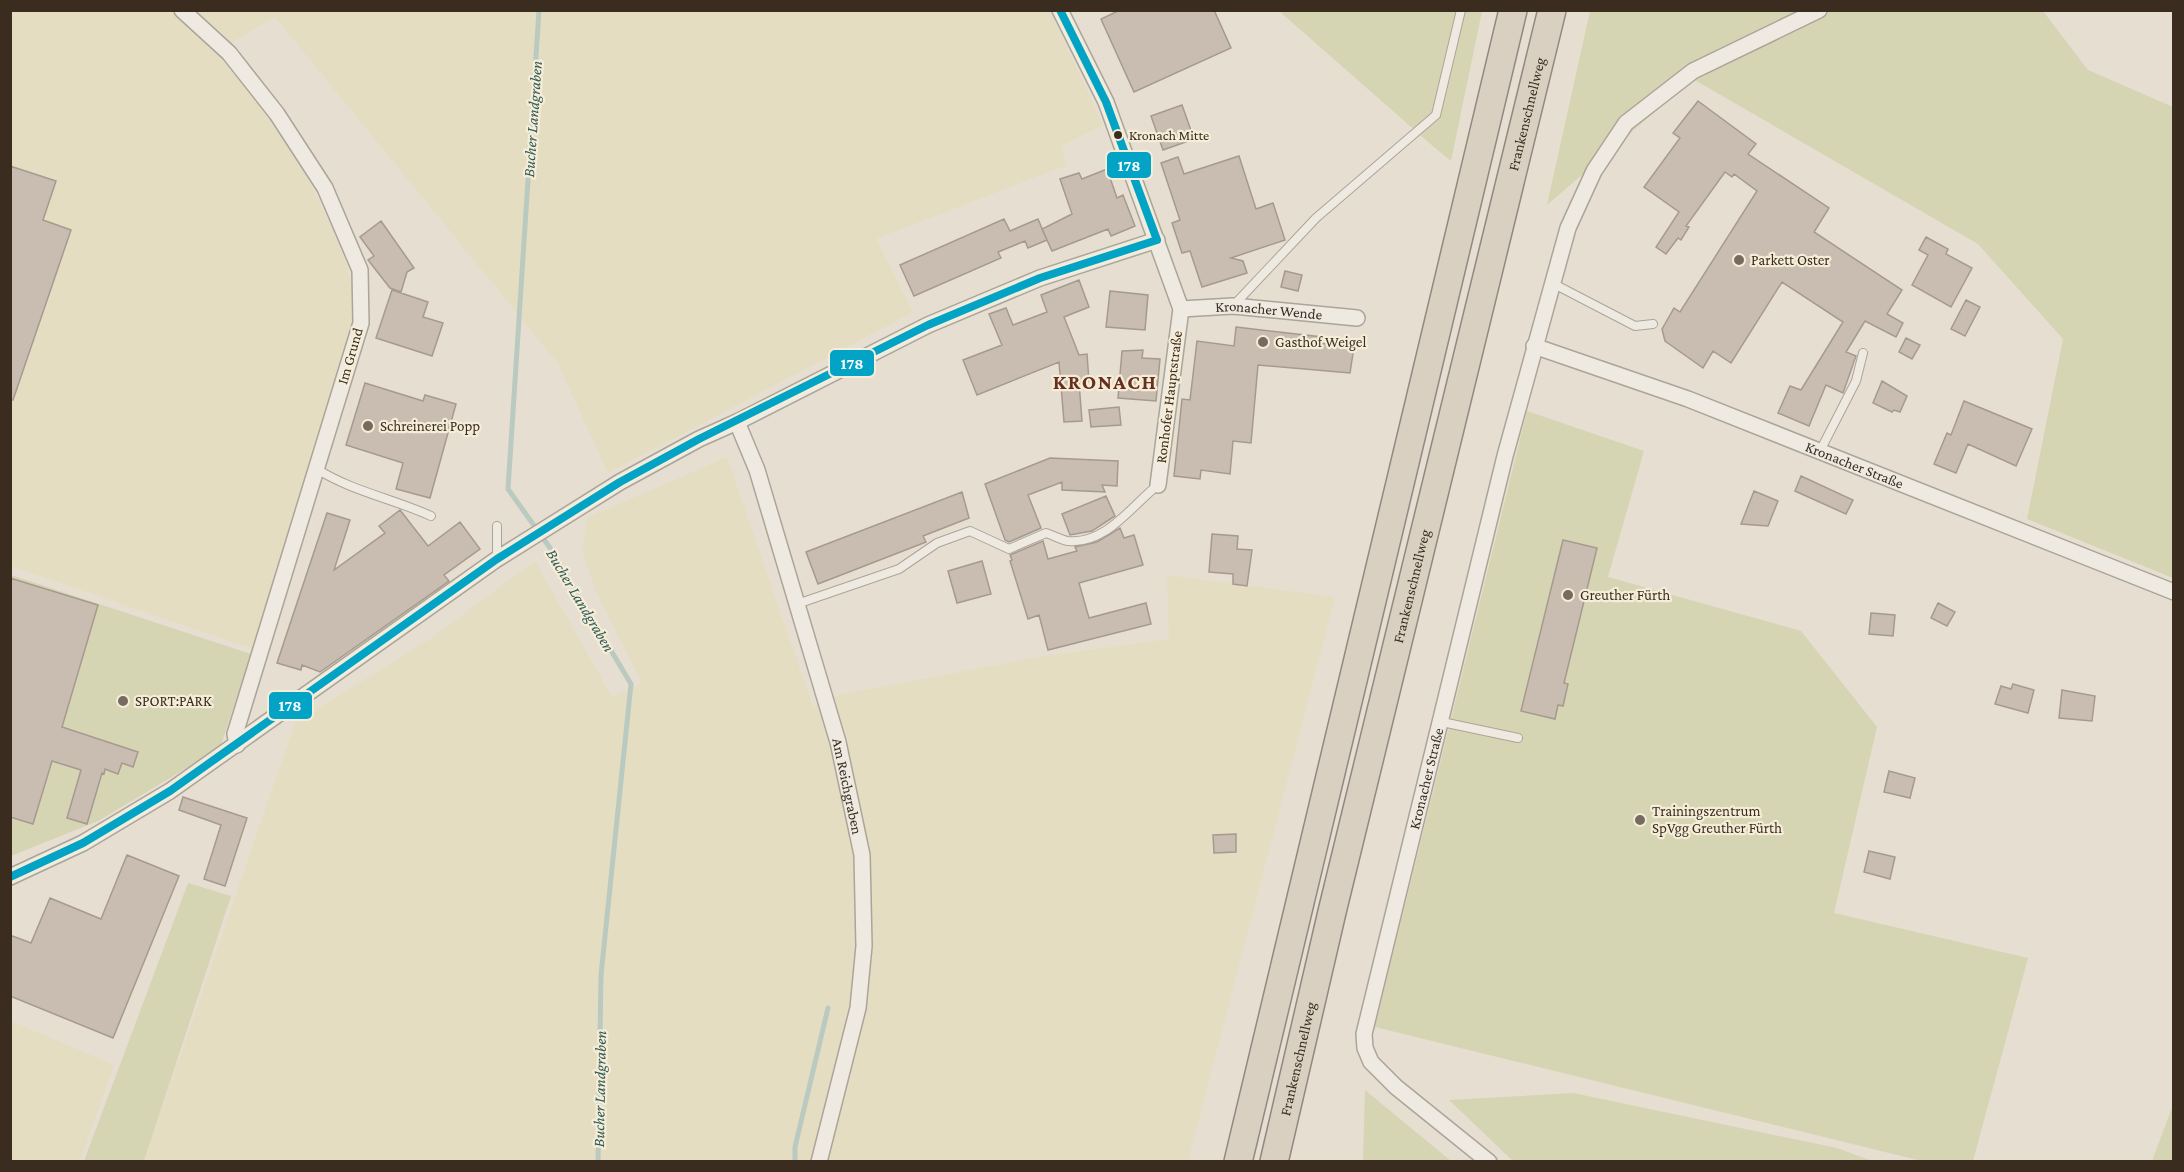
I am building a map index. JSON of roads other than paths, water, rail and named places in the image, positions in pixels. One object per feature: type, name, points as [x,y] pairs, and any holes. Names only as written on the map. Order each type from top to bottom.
[{"type":"highway","points":[[1238,1161],[1513,10]]},
{"type":"highway","name":"Frankenschnellweg","points":[[1274,1161],[1332,912],[1552,10]]},
{"type":"street","name":"Im Grund","points":[[182,10],[229,53],[277,114],[325,188],[360,270],[361,323],[235,734],[237,745]]},
{"type":"street","name":"Ronhofer Hauptstraße","points":[[1060,10],[1106,102],[1181,309],[1158,485]]},
{"type":"street","name":"Kronacher Straße","points":[[1489,1161],[1396,1087],[1371,1062],[1365,1047],[1364,1034],[1534,346],[1568,228],[1594,171],[1626,123],[1693,71],[1820,10]]},
{"type":"street","points":[[10,878],[83,843],[170,791],[282,714],[497,559],[549,525],[679,450],[737,423],[928,325],[1040,278],[1157,240]]},
{"type":"street","name":"Kronacher Wende","points":[[1181,309],[1233,306],[1357,318]]},
{"type":"street","name":"Kronacher Straße","points":[[1534,346],[1688,399],[2174,592]]},
{"type":"street","name":"Am Reichgraben","points":[[737,423],[757,470],[838,742],[862,855],[864,946],[858,1008],[819,1161]]},
{"type":"lane","points":[[1233,306],[1316,218],[1436,115],[1461,10]]},
{"type":"lane","points":[[1552,284],[1635,326],[1653,324]]},
{"type":"lane","points":[[1820,451],[1856,381],[1863,353]]},
{"type":"lane","points":[[316,469],[332,479],[407,505],[431,516]]},
{"type":"lane","points":[[797,604],[899,569],[937,543],[970,531],[988,537],[1002,548],[1009,549],[1046,533],[1065,540],[1076,541],[1116,525],[1138,500],[1158,485]]},
{"type":"lane","points":[[497,526],[497,559]]},
{"type":"lane","points":[[1442,723],[1518,738]]},
{"type":"waterway","name":"Bucher Landgraben","points":[[539,10],[508,489],[550,548],[631,684],[601,975],[598,1162]]},
{"type":"waterway","points":[[795,1162],[795,1147],[828,1008]]},
{"type":"place","name":"Kronach Mitte","points":[[1118,135]]},
{"type":"place","name":"Parkett Oster","points":[[1739,260]]},
{"type":"place","name":"Gasthof Weigel","points":[[1263,342]]},
{"type":"place","name":"Schreinerei Popp","points":[[368,426]]},
{"type":"place","name":"Greuther Fürth","points":[[1568,595]]},
{"type":"place","name":"SPORT:PARK","points":[[123,701]]},
{"type":"place","name":"Trainingszentrum SpVgg Greuther Fürth","points":[[1640,820]]},
{"type":"district","name":"KRONACH","points":[[1105,382]]}]
